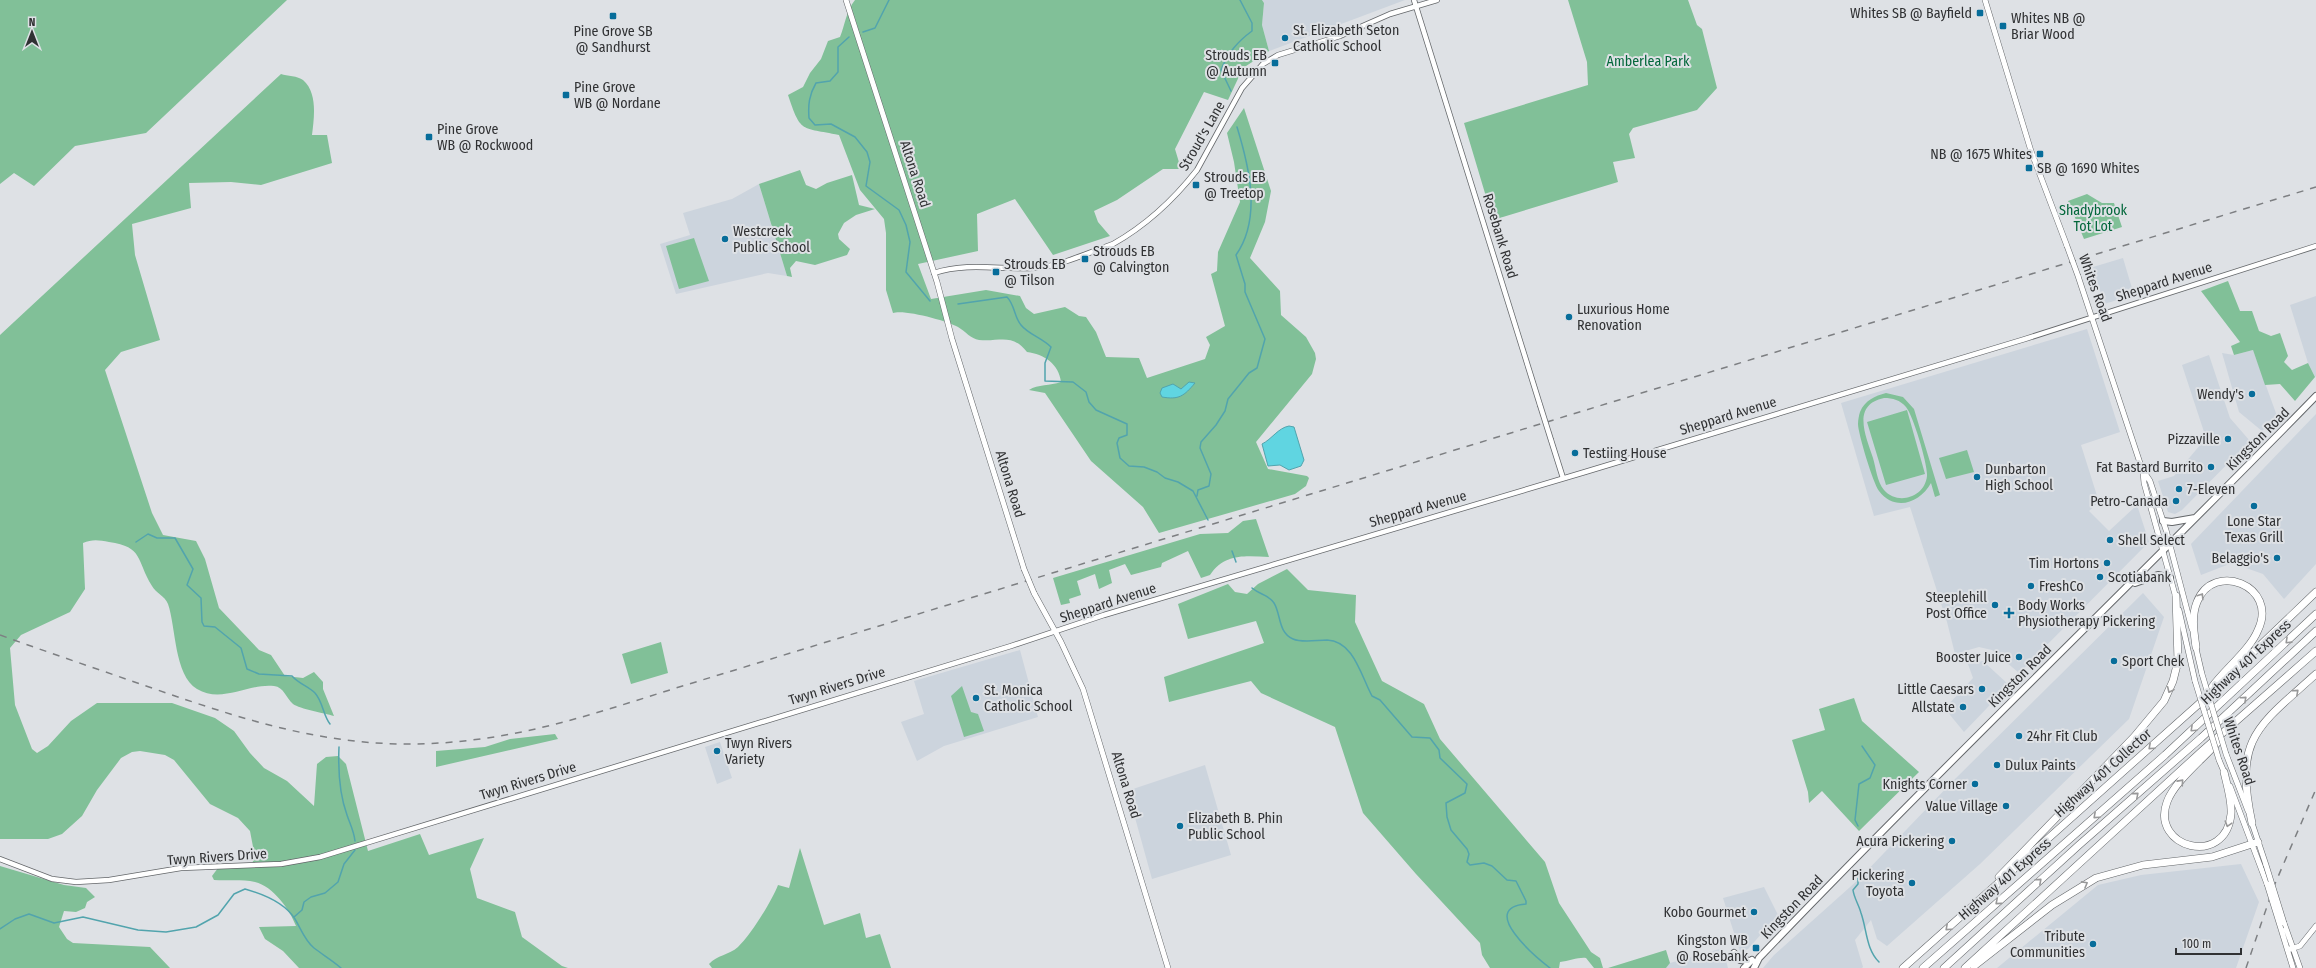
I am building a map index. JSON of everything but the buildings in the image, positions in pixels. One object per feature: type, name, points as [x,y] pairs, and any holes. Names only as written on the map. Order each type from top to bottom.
[{"type":"highway","points":[[2196,647],[2194,614],[2197,602],[2205,589],[2215,583],[2227,581],[2241,583],[2252,589],[2261,606],[2262,616],[2259,629],[2201,702]]},
{"type":"highway","name":"Highway 401 Collector","points":[[1903,968],[2201,702],[2316,592]]},
{"type":"highway","points":[[1977,902],[2019,855],[2134,737],[2164,701],[2174,681],[2178,661],[2176,596]]},
{"type":"highway","name":"Highway 401 Express","points":[[1923,968],[2165,755],[2316,614]]},
{"type":"highway","name":"Highway 401 Express","points":[[1944,968],[2316,631]]},
{"type":"highway","points":[[2280,665],[2316,636]]},
{"type":"highway","points":[[1965,968],[2231,725],[2316,651]]},
{"type":"highway","points":[[2252,823],[2245,791],[2245,769],[2247,752],[2254,735],[2273,712],[2316,674]]},
{"type":"highway","points":[[2224,772],[2231,810],[2226,832],[2216,842],[2205,846],[2191,846],[2177,840],[2170,832],[2166,822],[2167,802],[2175,789],[2224,736],[2231,725]]},
{"type":"highway","points":[[1971,968],[2052,905],[2096,878],[2143,865],[2212,857],[2256,843]]},
{"type":"main road","name":"Altona Road","points":[[846,0],[934,273],[952,338],[1024,569],[1034,593],[1054,632],[1061,642],[1083,689],[1168,968]]},
{"type":"main road","name":"Whites Road","points":[[1985,0],[2031,151],[2093,316],[2143,472],[2144,483],[2162,552],[2176,596],[2195,681],[2219,760],[2256,843]]},
{"type":"main road","name":"Kingston Road","points":[[1754,968],[1760,958],[2020,693],[2130,586],[2169,544],[2316,396]]},
{"type":"main road","name":"Whites Road","points":[[2143,472],[2150,480],[2163,521],[2202,674],[2226,754],[2252,823],[2256,843],[2264,868],[2300,968]]},
{"type":"main road","points":[[2163,521],[2172,522],[2195,518]]},
{"type":"main road","points":[[2130,586],[2155,575],[2170,578]]},
{"type":"main road","name":"Whites Road","points":[[2264,868],[2293,968]]},
{"type":"main road","points":[[2287,950],[2305,942],[2316,926]]},
{"type":"main road","points":[[1734,953],[1740,960],[1751,961]]},
{"type":"main road","name":"Kingston Road","points":[[1744,968],[1751,961],[1760,958]]},
{"type":"street","name":"Rosebank Road","points":[[1414,0],[1563,478]]},
{"type":"street","name":"Stroud's Lane","points":[[934,273],[954,267],[968,266],[1034,268],[1080,255],[1124,238],[1174,198],[1197,170],[1242,88],[1263,64],[1278,55],[1340,36],[1416,6],[1437,0]]},
{"type":"street","name":"Sheppard Avenue","points":[[1054,632],[1104,615],[1563,478],[2093,316],[2316,246]]},
{"type":"street","name":"Twyn Rivers Drive","points":[[0,859],[52,879],[76,882],[109,880],[180,868],[281,864],[320,857],[1054,632]]},
{"type":"shaded area","name":"St. Elizabeth Seton Catholic School","points":[[1262,0],[1405,0],[1269,51],[1262,25],[1264,3]]},
{"type":"shaded area","name":"Westcreek Public School","points":[[759,184],[787,276],[768,273],[676,294],[660,244],[690,235],[683,213],[732,199]]},
{"type":"shaded area","points":[[2123,258],[2134,295],[2104,304],[2093,267]]},
{"type":"shaded area","points":[[2316,296],[2315,377],[2308,363],[2290,305]]},
{"type":"shaded area","name":"Dunbarton High School","points":[[2087,329],[2120,432],[2081,445],[2099,502],[2089,511],[2109,531],[2137,505],[2149,542],[2019,673],[1992,650],[1979,647],[1955,654],[1947,622],[1910,507],[1874,516],[1841,403]]},
{"type":"shaded area","points":[[2253,350],[2277,416],[2262,431],[2239,412],[2222,353],[2234,355]]},
{"type":"shaded area","points":[[2209,355],[2230,418],[2250,441],[2182,510],[2175,514],[2168,512],[2158,481],[2174,476],[2206,438],[2182,365]]},
{"type":"shaded area","points":[[2316,414],[2316,564],[2284,599],[2263,574],[2232,563],[2201,575],[2191,544]]},
{"type":"shaded area","points":[[2143,593],[2164,617],[2129,719],[1980,864],[1887,946],[1877,939],[1871,920],[1855,940],[1863,967],[1862,968],[1763,968],[1774,955],[1859,879],[1955,779]]},
{"type":"shaded area","name":"St. Monica Catholic School","points":[[1020,650],[1038,717],[944,746],[917,761],[901,722],[924,714],[914,681]]},
{"type":"shaded area","points":[[1983,661],[2009,685],[1964,732],[1946,710],[1947,706],[1973,678],[1968,664]]},
{"type":"shaded area","points":[[720,742],[732,778],[717,784],[705,747]]},
{"type":"shaded area","name":"Elizabeth B. Phin Public School","points":[[1205,765],[1231,855],[1152,879],[1129,796],[1130,790]]},
{"type":"shaded area","points":[[2241,864],[2259,902],[2236,968],[1997,968],[2098,885],[2141,875]]},
{"type":"shaded area","points":[[1764,887],[1778,915],[1748,949],[1740,952],[1723,898]]},
{"type":"shaded area","points":[[1723,948],[1728,968],[1666,968],[1670,963]]},
{"type":"green space","points":[[0,0],[287,0],[146,133],[75,146],[34,186],[14,173],[0,184]]},
{"type":"green space","points":[[855,0],[1262,0],[1264,3],[1262,25],[1269,51],[1243,68],[1228,100],[1204,92],[1175,149],[1181,169],[1163,169],[1117,200],[1094,211],[1098,222],[1110,236],[1053,255],[1015,199],[977,214],[978,251],[918,264],[931,299],[986,290],[1020,296],[1026,308],[1034,314],[1065,307],[1079,316],[1086,317],[1096,332],[1106,357],[1139,358],[1147,378],[1205,359],[1210,345],[1206,337],[1225,326],[1211,274],[1217,271],[1218,252],[1240,202],[1234,162],[1227,133],[1244,108],[1271,191],[1265,222],[1250,258],[1280,291],[1281,315],[1306,337],[1315,353],[1316,359],[1312,374],[1256,442],[1268,469],[1307,476],[1309,478],[1306,486],[1295,494],[1159,533],[1143,507],[1091,461],[1045,393],[1029,390],[1036,387],[1061,382],[1057,370],[1050,361],[1039,355],[1027,352],[1016,342],[1011,340],[979,340],[971,337],[958,327],[926,316],[899,312],[893,313],[886,290],[886,233],[884,219],[860,190],[839,135],[804,127],[796,117],[788,95],[803,87],[810,73],[821,59],[828,41],[840,37],[848,13]]},
{"type":"green space","name":"Amberlea Park","points":[[1568,0],[1688,0],[1697,25],[1702,29],[1717,88],[1697,110],[1633,128],[1629,134],[1635,158],[1613,162],[1618,182],[1493,220],[1464,123],[1588,85],[1587,62]]},
{"type":"green space","points":[[281,74],[301,79],[308,85],[314,106],[312,135],[327,135],[332,163],[261,185],[231,182],[189,183],[191,208],[132,224],[135,255],[160,340],[121,352],[105,370],[152,513],[163,535],[196,541],[205,559],[219,608],[259,650],[271,655],[285,676],[303,678],[314,672],[323,682],[323,689],[334,716],[296,706],[280,688],[274,686],[255,687],[225,694],[206,693],[197,689],[189,682],[180,662],[168,604],[152,586],[138,556],[128,547],[120,544],[96,540],[83,543],[85,589],[70,612],[21,635],[10,648],[15,705],[32,749],[37,753],[48,746],[71,721],[97,703],[172,703],[215,718],[234,731],[250,753],[264,768],[287,781],[314,806],[317,764],[326,757],[338,756],[346,764],[368,851],[420,834],[429,855],[484,838],[470,869],[477,898],[515,912],[522,937],[562,966],[568,968],[299,968],[283,951],[265,939],[259,927],[296,926],[290,913],[274,893],[262,884],[255,882],[214,880],[212,876],[218,868],[252,868],[254,852],[250,831],[238,818],[210,804],[174,760],[165,755],[140,751],[132,752],[121,758],[97,790],[82,816],[62,834],[48,839],[0,839],[0,335]]},
{"type":"green space","points":[[800,170],[806,185],[816,189],[827,183],[852,175],[859,205],[875,209],[856,215],[844,223],[838,234],[839,239],[850,249],[847,255],[815,265],[796,261],[790,268],[792,277],[787,276],[759,184]]},
{"type":"green space","name":"Shadybrook Tot Lot","points":[[2087,194],[2102,203],[2114,203],[2122,227],[2084,239],[2068,201]]},
{"type":"green space","points":[[694,238],[709,281],[679,289],[666,246]]},
{"type":"green space","points":[[2228,281],[2240,311],[2252,311],[2259,331],[2271,336],[2280,333],[2288,356],[2284,362],[2292,370],[2308,363],[2315,377],[2295,401],[2280,384],[2265,385],[2253,350],[2234,355],[2231,346],[2240,342],[2201,291]]},
{"type":"green space","points":[[1886,393],[1903,397],[1914,409],[1940,495],[1935,497],[1931,483],[1920,496],[1914,500],[1900,503],[1885,498],[1876,486],[1860,437],[1858,422],[1860,412],[1865,404],[1874,397]],"holes":[[[1884,398],[1896,400],[1906,407],[1916,429],[1923,451],[1927,476],[1921,489],[1910,497],[1896,498],[1884,490],[1878,479],[1867,440],[1864,414],[1867,407]]]},
{"type":"green space","points":[[1907,410],[1925,474],[1886,485],[1867,422]]},
{"type":"green space","points":[[1967,450],[1974,472],[1946,479],[1939,458]]},
{"type":"green space","points":[[1256,519],[1269,557],[1244,556],[1229,559],[1216,568],[1210,575],[1201,578],[1188,551],[1162,563],[1161,567],[1131,575],[1125,564],[1109,570],[1112,583],[1099,589],[1095,574],[1077,581],[1081,595],[1069,599],[1070,603],[1061,605],[1053,578],[1200,534],[1228,533],[1243,521]]},
{"type":"green space","points":[[1287,569],[1308,590],[1356,595],[1355,622],[1382,681],[1424,704],[1440,739],[1545,862],[1559,903],[1591,952],[1600,958],[1603,968],[1594,968],[1586,958],[1583,958],[1560,962],[1559,968],[1490,968],[1482,955],[1480,943],[1416,874],[1363,813],[1335,727],[1261,693],[1251,681],[1169,702],[1164,677],[1264,643],[1256,621],[1188,639],[1178,604],[1228,584],[1235,592],[1247,594],[1258,584]]},
{"type":"green space","points":[[661,642],[668,673],[631,684],[622,654]]},
{"type":"green space","points":[[962,686],[971,712],[978,714],[984,731],[964,737],[951,696]]},
{"type":"green space","points":[[1854,698],[1862,721],[1919,772],[1859,831],[1822,791],[1809,803],[1808,792],[1792,740],[1825,730],[1819,709]]},
{"type":"green space","points":[[555,734],[558,739],[436,767],[436,751],[485,747],[510,739]]},
{"type":"green space","points":[[800,848],[824,925],[860,913],[866,938],[880,934],[891,968],[712,968],[709,964],[712,961],[731,952],[743,942],[766,909],[778,885],[789,888]]},
{"type":"green space","points":[[0,866],[64,885],[86,888],[95,897],[87,902],[85,908],[76,912],[64,911],[59,927],[67,939],[73,943],[150,947],[170,968],[0,968]]},
{"type":"green space","points":[[1666,950],[1670,963],[1666,968],[1608,968]]},
{"type":"water","points":[[1189,382],[1195,383],[1181,396],[1168,398],[1162,397],[1160,393],[1162,388],[1173,384],[1181,389]]},
{"type":"water","points":[[1289,426],[1294,427],[1304,460],[1301,466],[1289,470],[1280,465],[1268,466],[1262,444],[1278,431]]},
{"type":"waterway","points":[[863,32],[875,28],[889,0]]},
{"type":"waterway","points":[[1231,91],[1221,70],[1234,48],[1252,31],[1252,23],[1240,0]]},
{"type":"waterway","points":[[849,37],[838,47],[838,72],[830,81],[816,83],[814,87],[810,100],[809,118],[815,125],[831,124],[855,137],[867,152],[870,162],[866,186],[899,210],[906,225],[910,242],[906,272],[930,301]]},
{"type":"waterway","points":[[1197,496],[1198,490],[1209,486],[1211,474],[1200,448],[1201,442],[1216,425],[1225,411],[1228,399],[1249,373],[1257,368],[1265,339],[1245,292],[1245,284],[1236,255],[1244,240],[1249,225],[1251,209],[1249,175],[1246,158],[1237,127]]},
{"type":"waterway","points":[[958,304],[1007,297],[1010,300],[1021,325],[1027,331],[1051,347],[1045,363],[1045,381],[1073,382],[1086,392],[1089,402],[1096,410],[1127,424],[1127,435],[1119,438],[1117,443],[1120,458],[1129,466],[1144,467],[1157,472],[1165,478],[1178,482],[1193,491],[1208,520]]},
{"type":"waterway","points":[[136,542],[148,534],[157,538],[175,538],[193,569],[187,585],[201,598],[202,622],[204,626],[215,627],[241,648],[247,669],[259,674],[292,676],[315,693],[320,700],[330,724]]},
{"type":"waterway","points":[[1232,551],[1236,562]]},
{"type":"waterway","points":[[1252,588],[1272,600],[1276,607],[1282,628],[1288,636],[1301,641],[1327,640],[1344,646],[1356,661],[1372,696],[1380,700],[1412,737],[1430,738],[1439,750],[1440,758],[1467,784],[1465,793],[1446,803],[1447,817],[1451,830],[1467,849],[1469,854],[1467,862],[1470,865],[1484,863],[1492,866],[1507,880],[1516,881],[1526,904],[1512,907],[1507,914],[1509,923],[1515,934],[1524,944],[1550,968]]},
{"type":"waterway","points":[[1858,826],[1855,820],[1859,784],[1870,778],[1875,765],[1862,746]]},
{"type":"waterway","points":[[339,747],[339,773],[341,790],[344,807],[355,841]]},
{"type":"waterway","points":[[294,917],[302,910],[304,902],[311,897],[325,893],[338,882],[344,864],[355,850]]},
{"type":"waterway","points":[[1858,877],[1858,884],[1853,890],[1863,919],[1869,945],[1879,962]]},
{"type":"waterway","points":[[0,929],[15,919],[29,914],[54,923],[83,917],[138,930],[166,932],[196,927],[218,915],[234,894],[245,889],[266,896],[286,908],[291,913],[311,945],[341,968]]},
{"type":"railway","points":[[0,635],[230,714],[308,734],[387,744],[428,744],[472,740],[550,726],[600,712],[2316,187]]},
{"type":"railway","points":[[2246,968],[2274,886],[2316,789]]},
{"type":"place","name":"Whites SB @ Bayfield","points":[[1980,13]]},
{"type":"place","name":"Pine Grove SB @ Sandhurst","points":[[613,16]]},
{"type":"place","name":"Whites NB @ Briar Wood","points":[[2003,26]]},
{"type":"place","name":"St. Elizabeth Seton Catholic School","points":[[1285,38]]},
{"type":"place","name":"Strouds EB @ Autumn","points":[[1275,63]]},
{"type":"place","name":"Pine Grove WB @ Nordane","points":[[566,95]]},
{"type":"place","name":"Pine Grove WB @ Rockwood","points":[[429,137]]},
{"type":"place","name":"NB @ 1675 Whites","points":[[2040,154]]},
{"type":"place","name":"SB @ 1690 Whites","points":[[2029,168]]},
{"type":"place","name":"Strouds EB @ Treetop","points":[[1196,185]]},
{"type":"place","name":"Westcreek Public School","points":[[725,239]]},
{"type":"place","name":"Strouds EB @ Calvington","points":[[1085,259]]},
{"type":"place","name":"Strouds EB @ Tilson","points":[[996,272]]},
{"type":"place","name":"Luxurious Home Renovation","points":[[1569,317]]},
{"type":"place","name":"Wendy's","points":[[2252,394]]},
{"type":"place","name":"Pizzaville","points":[[2228,439]]},
{"type":"place","name":"Testiing House","points":[[1575,453]]},
{"type":"place","name":"Fat Bastard Burrito","points":[[2211,467]]},
{"type":"place","name":"Dunbarton High School","points":[[1977,477]]},
{"type":"place","name":"7-Eleven","points":[[2179,489]]},
{"type":"place","name":"Petro-Canada","points":[[2176,501]]},
{"type":"place","name":"Lone Star Texas Grill","points":[[2254,506]]},
{"type":"place","name":"Shell Select","points":[[2110,540]]},
{"type":"place","name":"Belaggio's","points":[[2277,558]]},
{"type":"place","name":"Tim Hortons","points":[[2107,563]]},
{"type":"place","name":"Scotiabank","points":[[2100,577]]},
{"type":"place","name":"FreshCo","points":[[2031,586]]},
{"type":"place","name":"Steeplehill Post Office","points":[[1995,605]]},
{"type":"place","name":"Body Works Physiotherapy Pickering","points":[[2009,613]]},
{"type":"place","name":"Booster Juice","points":[[2019,657]]},
{"type":"place","name":"Sport Chek","points":[[2114,661]]},
{"type":"place","name":"Little Caesars","points":[[1982,689]]},
{"type":"place","name":"St. Monica Catholic School","points":[[976,698]]},
{"type":"place","name":"Allstate","points":[[1963,707]]},
{"type":"place","name":"24hr Fit Club","points":[[2019,736]]},
{"type":"place","name":"Twyn Rivers Variety","points":[[717,751]]},
{"type":"place","name":"Dulux Paints","points":[[1997,765]]},
{"type":"place","name":"Knights Corner","points":[[1975,784]]},
{"type":"place","name":"Value Village","points":[[2006,806]]},
{"type":"place","name":"Elizabeth B. Phin Public School","points":[[1180,826]]},
{"type":"place","name":"Acura Pickering","points":[[1952,841]]},
{"type":"place","name":"Pickering Toyota","points":[[1912,883]]},
{"type":"place","name":"Kobo Gourmet","points":[[1754,912]]},
{"type":"place","name":"Tribute Communities","points":[[2093,944]]},
{"type":"place","name":"Kingston WB @ Rosebank","points":[[1756,948]]}]
